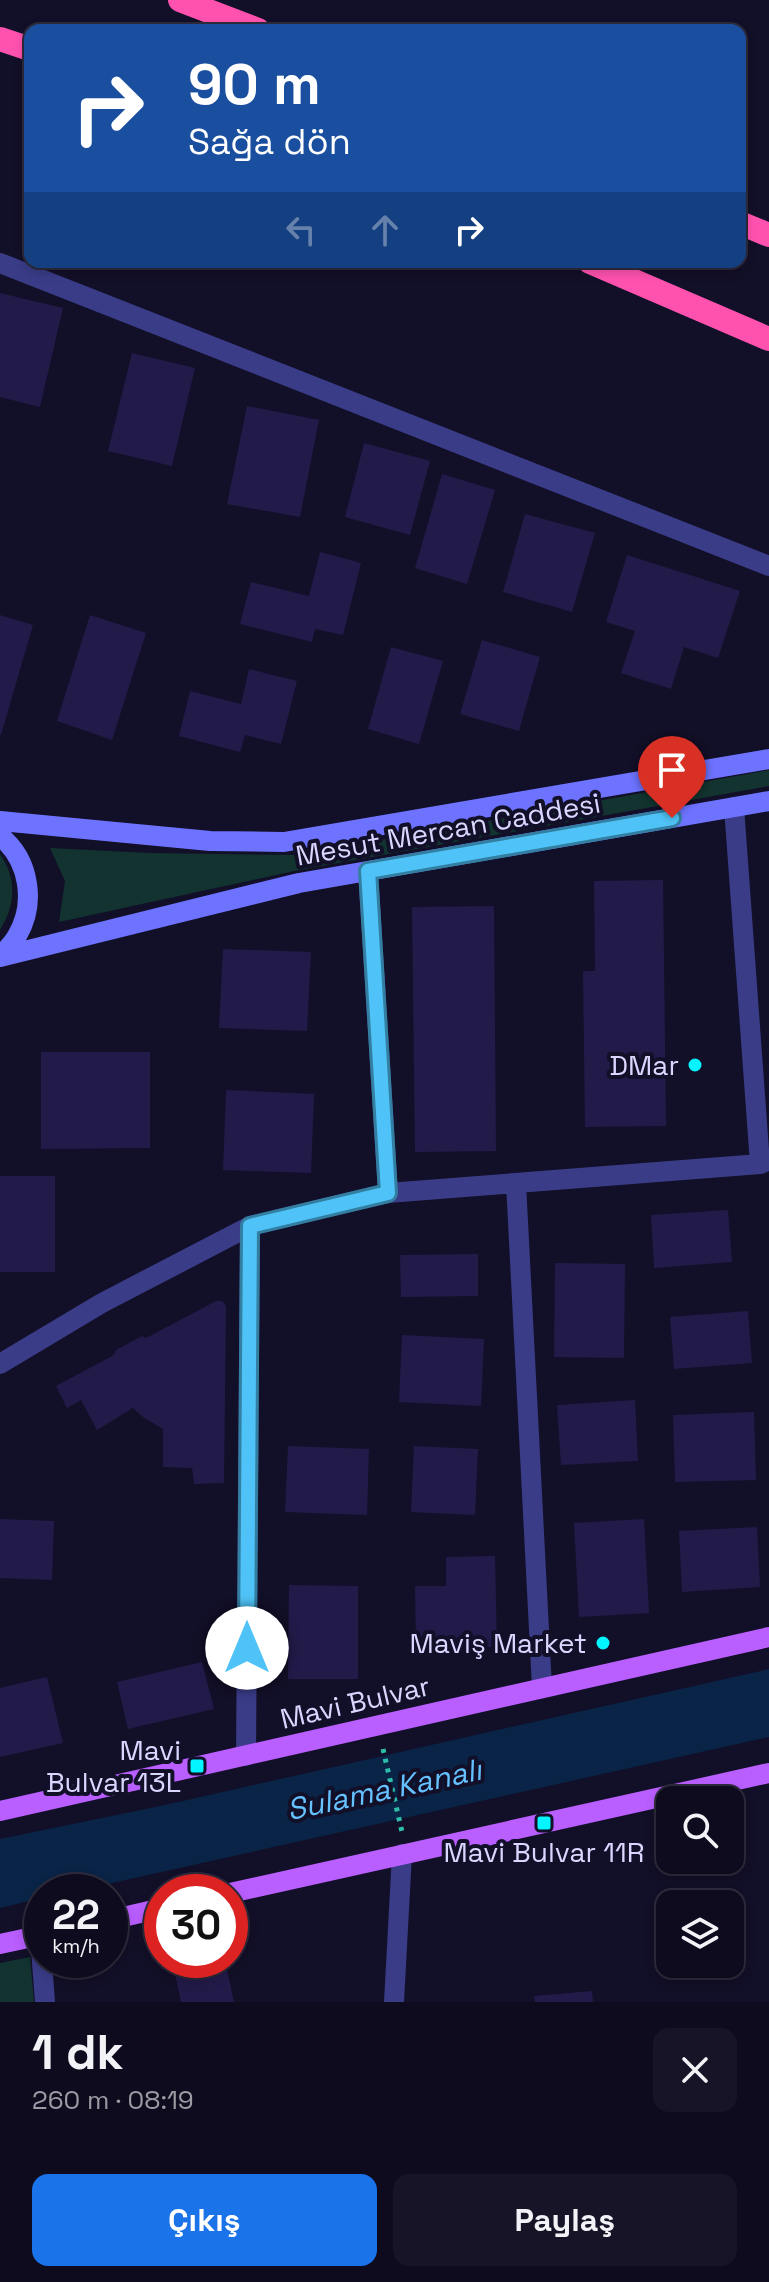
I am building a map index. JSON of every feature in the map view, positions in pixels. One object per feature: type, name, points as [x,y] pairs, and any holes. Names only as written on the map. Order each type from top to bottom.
[{"type":"highway","points":[[180,0],[242,24]]},
{"type":"highway","points":[[0,39],[24,47]]},
{"type":"highway","points":[[746,225],[769,235]]},
{"type":"highway","points":[[604,268],[769,339]]},
{"type":"main road","name":"Mesut Mercan Caddesi","points":[[0,821],[210,841],[284,842],[769,759]]},
{"type":"main road","name":"Mesut Mercan Caddesi","points":[[0,957],[299,883],[769,801]]},
{"type":"main road","points":[[0,836],[9,843],[23,865],[29,890],[27,915],[22,927],[0,957]]},
{"type":"main road","name":"Mavi Bulvar","points":[[0,1811],[769,1637]]},
{"type":"main road","points":[[248,1889],[769,1773]]},
{"type":"main road","points":[[0,1944],[24,1939]]},
{"type":"street","points":[[0,263],[769,566]]},
{"type":"street","points":[[0,1364],[102,1303],[250,1226],[388,1193],[764,1162],[734,807]]},
{"type":"street","points":[[368,871],[388,1193]]},
{"type":"street","points":[[516,1183],[542,1688]]},
{"type":"street","points":[[246,1756],[250,1226]]},
{"type":"street","points":[[394,2002],[402,1854]]},
{"type":"street","points":[[44,1978],[45,2002]]},
{"type":"path","points":[[381,1740],[402,1832]]},
{"type":"green space","points":[[769,770],[769,786],[299,870],[59,922],[65,881],[50,848],[297,855]]},
{"type":"green space","points":[[0,854],[12,882],[12,901],[0,930]]},
{"type":"green space","points":[[24,1958],[24,1978],[32,1978],[34,2002],[0,2002],[0,1963]]},
{"type":"water","name":"Sulama Kanalı","points":[[769,1669],[769,1737],[128,1879],[128,1874],[24,1874],[24,1902],[0,1908],[0,1839],[165,1805]]},
{"type":"building","points":[[0,293],[63,308],[40,407],[0,397]]},
{"type":"building","points":[[132,353],[195,368],[172,466],[108,451]]},
{"type":"building","points":[[247,406],[319,420],[300,517],[227,504]]},
{"type":"building","points":[[364,443],[430,461],[410,535],[345,517]]},
{"type":"building","points":[[442,474],[495,490],[467,584],[415,568]]},
{"type":"building","points":[[525,514],[595,533],[572,612],[503,592]]},
{"type":"building","points":[[320,552],[361,563],[343,635],[315,629],[312,642],[240,624],[251,582],[309,596]]},
{"type":"building","points":[[627,555],[740,591],[718,658],[684,647],[671,689],[621,673],[635,631],[606,622]]},
{"type":"building","points":[[0,615],[33,625],[1,735],[0,735]]},
{"type":"building","points":[[90,615],[146,633],[112,740],[57,721]]},
{"type":"building","points":[[482,640],[540,657],[519,731],[460,714]]},
{"type":"building","points":[[391,647],[443,661],[419,744],[368,729]]},
{"type":"building","points":[[249,669],[297,681],[281,744],[245,735],[240,752],[179,736],[190,691],[241,704]]},
{"type":"building","points":[[663,880],[666,1126],[585,1127],[583,971],[595,971],[594,881]]},
{"type":"building","points":[[494,906],[496,1151],[415,1152],[412,907]]},
{"type":"building","points":[[223,949],[311,952],[307,1031],[219,1028]]},
{"type":"building","points":[[41,1052],[150,1052],[150,1148],[41,1149]]},
{"type":"building","points":[[226,1090],[314,1094],[311,1173],[223,1170]]},
{"type":"building","points":[[0,1176],[55,1176],[55,1272],[0,1272]]},
{"type":"building","points":[[728,1210],[732,1262],[654,1268],[651,1215]]},
{"type":"building","points":[[478,1254],[478,1296],[401,1297],[400,1255]]},
{"type":"building","points":[[555,1263],[625,1264],[624,1358],[554,1357]]},
{"type":"building","points":[[216,1301],[222,1301],[226,1306],[224,1483],[194,1484],[192,1468],[163,1467],[163,1429],[133,1408],[97,1430],[81,1400],[67,1408],[56,1386],[142,1336],[146,1338]]},
{"type":"building","points":[[748,1311],[752,1363],[674,1369],[670,1317]]},
{"type":"building","points":[[402,1335],[484,1339],[481,1406],[399,1402]]},
{"type":"building","points":[[635,1400],[638,1461],[561,1465],[557,1405]]},
{"type":"building","points":[[754,1412],[756,1480],[675,1482],[673,1415]]},
{"type":"building","points":[[288,1446],[369,1449],[367,1515],[285,1512]]},
{"type":"building","points":[[414,1446],[478,1449],[475,1515],[411,1512]]},
{"type":"building","points":[[0,1519],[54,1521],[52,1580],[0,1578]]},
{"type":"building","points":[[644,1519],[649,1613],[579,1617],[574,1523]]},
{"type":"building","points":[[757,1527],[760,1587],[682,1592],[679,1531]]},
{"type":"building","points":[[495,1556],[497,1647],[416,1648],[415,1586],[446,1586],[446,1557]]},
{"type":"building","points":[[289,1585],[358,1586],[358,1679],[288,1679]]},
{"type":"building","points":[[202,1662],[214,1709],[128,1729],[117,1682]]},
{"type":"building","points":[[47,1677],[63,1743],[0,1757],[0,1688]]},
{"type":"building","points":[[176,1978],[229,1978],[234,2002],[181,2002]]},
{"type":"building","points":[[592,1991],[593,2002],[535,2002],[534,1996]]},
{"type":"place","name":"DMar","points":[[695,1065]]},
{"type":"place","name":"Maviş Market","points":[[603,1643]]},
{"type":"place","name":"Mavi Bulvar 13L","points":[[197,1766]]},
{"type":"place","name":"Mavi Bulvar 11R","points":[[544,1823]]},
{"type":"route","points":[[247,1648],[250,1226],[388,1193],[368,871],[672,818]]}]
